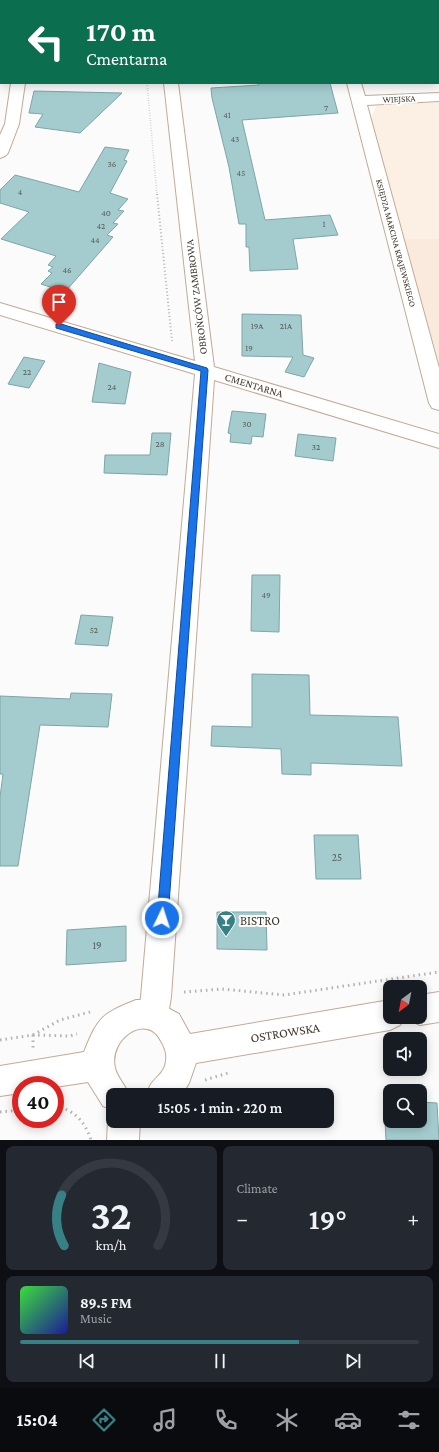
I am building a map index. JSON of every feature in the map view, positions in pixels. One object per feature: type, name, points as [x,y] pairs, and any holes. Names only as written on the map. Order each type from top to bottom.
[{"type":"street","points":[[0,153],[12,124],[18,84]]},
{"type":"street","name":"OBROŃCÓW ZAMBROWA","points":[[153,1015],[156,997],[204,370],[171,84]]},
{"type":"street","name":"KSIĘDZA MARCINA KRAJEWSKIEGO","points":[[354,84],[439,403]]},
{"type":"street","name":"WIEJSKA","points":[[359,101],[439,97]]},
{"type":"street","name":"CMENTARNA","points":[[0,309],[439,441]]},
{"type":"street","points":[[427,1009],[439,1007]]},
{"type":"street","points":[[108,1088],[101,1077],[98,1065],[99,1052],[103,1039],[110,1028],[119,1020],[130,1015],[142,1013],[153,1015],[164,1020],[172,1028],[181,1051],[181,1064],[177,1076],[170,1088]]},
{"type":"street","name":"OSTROWSKA","points":[[181,1051],[383,1016]]},
{"type":"street","points":[[0,1081],[98,1065]]},
{"type":"street","points":[[123,1140],[124,1128]]},
{"type":"path","points":[[147,84],[169,323],[176,361]]},
{"type":"path","points":[[190,991],[222,989],[284,995],[439,972]]},
{"type":"path","points":[[0,1040],[33,1034],[60,1020],[98,1009]]},
{"type":"path","points":[[64,1109],[69,1110],[89,1132],[91,1140]]},
{"type":"path","points":[[0,1112],[12,1111]]},
{"type":"shaded area","points":[[439,102],[439,239],[403,239],[366,132],[376,106]]},
{"type":"shaded area","points":[[403,239],[439,239],[439,363]]},
{"type":"building","points":[[330,84],[338,113],[242,120],[265,220],[330,215],[338,235],[293,239],[298,269],[250,271],[249,247],[246,247],[246,224],[239,224],[229,167],[212,98],[211,88],[259,85]]},
{"type":"building","points":[[34,91],[122,93],[80,133],[35,127],[43,114],[29,113]]},
{"type":"building","points":[[105,147],[129,150],[124,160],[127,161],[110,193],[128,199],[118,210],[124,211],[113,223],[118,224],[107,235],[113,237],[65,292],[41,284],[52,273],[48,271],[53,267],[48,265],[56,256],[1,239],[29,212],[0,203],[0,190],[15,175],[79,192]]},
{"type":"building","points":[[242,314],[301,315],[303,355],[314,358],[304,377],[285,372],[293,357],[242,356]]},
{"type":"building","points":[[24,357],[45,361],[29,388],[8,384]]},
{"type":"building","points":[[99,363],[131,372],[125,404],[92,402]]},
{"type":"building","points":[[232,411],[266,414],[263,437],[252,436],[251,444],[230,442],[231,434],[228,433]]},
{"type":"building","points":[[152,433],[171,433],[167,475],[104,473],[105,455],[150,455]]},
{"type":"building","points":[[298,434],[336,438],[333,461],[295,456]]},
{"type":"building","points":[[252,575],[280,575],[279,632],[251,631]]},
{"type":"building","points":[[81,615],[113,617],[108,646],[75,644]]},
{"type":"building","points":[[252,674],[309,675],[310,715],[398,717],[402,766],[311,763],[311,775],[282,774],[281,749],[211,746],[212,726],[252,727]]},
{"type":"building","points":[[71,693],[112,694],[108,727],[40,725],[18,866],[0,866],[0,797],[3,774],[0,774],[0,696],[70,699]]},
{"type":"building","points":[[314,835],[358,835],[361,879],[316,879]]},
{"type":"building","points":[[217,912],[266,912],[267,950],[217,949]]},
{"type":"building","points":[[126,926],[126,961],[66,965],[67,930]]},
{"type":"building","points":[[427,1102],[437,1103],[439,1140],[386,1140],[385,1128],[427,1128]]},
{"type":"place","name":"BISTRO","points":[[226,937]]},
{"type":"route","points":[[59,326],[204,370],[162,918]]}]
